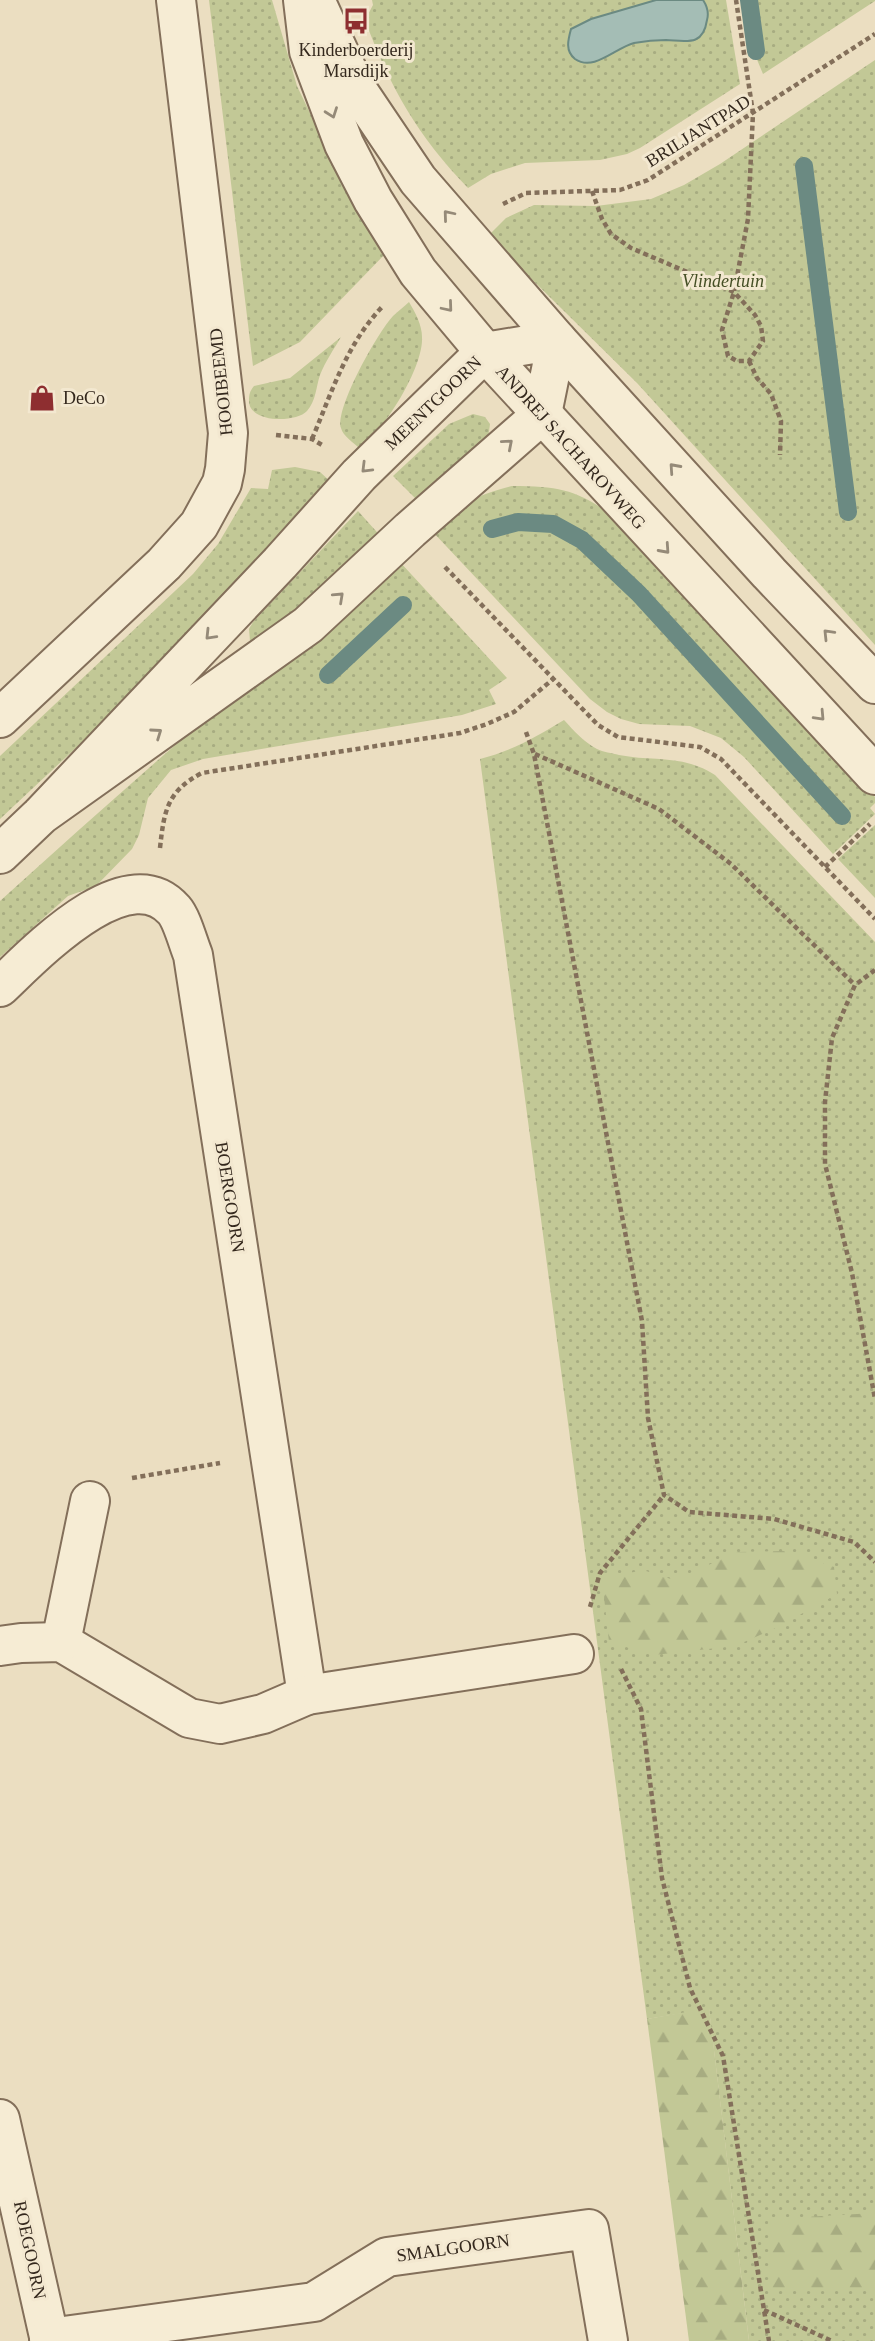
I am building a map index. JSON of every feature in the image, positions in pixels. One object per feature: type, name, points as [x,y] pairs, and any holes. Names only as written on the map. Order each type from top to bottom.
[{"type":"street","name":"HOOIBEEMD","points":[[0,718],[164,564],[199,526],[222,483],[228,433],[176,0]]},
{"type":"street","name":"ANDREJ SACHAROVWEG","points":[[303,0],[309,51],[350,155],[373,200],[418,272],[485,352],[875,775]]},
{"type":"street","points":[[315,0],[343,62],[368,108],[418,180],[557,340],[769,573],[875,684]]},
{"type":"street","name":"MEENTGOORN","points":[[0,854],[41,815],[280,563],[359,475],[485,352],[557,340]]},
{"type":"street","points":[[542,414],[557,340]]},
{"type":"street","name":"MEENTGOORN","points":[[41,815],[308,625],[410,530],[542,414]]},
{"type":"street","points":[[0,987],[52,938],[86,913],[119,897],[154,895]]},
{"type":"street","name":"BOERGOORN","points":[[154,895],[175,911],[193,955],[307,1695]]},
{"type":"street","points":[[61,1642],[89,1501]]},
{"type":"street","points":[[0,1646],[61,1642],[189,1718],[220,1724],[263,1714],[307,1695],[574,1654]]},
{"type":"street","name":"ROEGOORN","points":[[0,2119],[49,2339]]},
{"type":"street","name":"SMALGOORN","points":[[49,2339],[314,2302],[387,2258],[589,2229],[608,2341]]},
{"type":"path","points":[[736,0],[753,113],[748,219],[734,292],[722,330],[728,355],[737,361],[749,362]]},
{"type":"path","name":"BRILJANTPAD","points":[[464,235],[500,205],[526,193],[620,190],[649,180],[874,37]]},
{"type":"path","points":[[592,191],[602,219],[611,234],[631,248],[734,292],[755,315],[761,326],[763,341],[749,362]]},
{"type":"path","points":[[312,439],[344,360],[372,318],[388,301]]},
{"type":"path","points":[[749,362],[757,378],[771,394],[781,421],[780,455]]},
{"type":"path","points":[[154,895],[163,814],[183,783],[202,773],[228,768],[460,733],[514,712],[552,680],[598,725],[618,737],[700,747],[721,759],[875,919]]},
{"type":"path","points":[[526,732],[534,754],[642,1321],[648,1418],[664,1495],[689,1512],[774,1519],[854,1542],[875,1562]]},
{"type":"path","points":[[534,754],[659,810],[731,864],[855,985]]},
{"type":"path","points":[[825,867],[875,819]]},
{"type":"path","points":[[875,970],[855,985],[832,1038],[825,1102],[825,1164],[852,1273],[875,1399]]},
{"type":"path","points":[[89,1501],[111,1482],[270,1454]]},
{"type":"path","points":[[664,1495],[600,1573],[574,1654],[619,1666],[641,1709],[662,1878],[690,1988],[723,2056],[769,2341]]},
{"type":"path","points":[[763,2309],[832,2341]]},
{"type":"green space","points":[[209,0],[272,0],[297,86],[359,215],[386,253],[300,342],[253,366]]},
{"type":"green space","points":[[372,0],[726,0],[740,84],[627,154],[600,160],[525,163],[491,174],[468,188],[434,149],[395,89],[365,20],[373,5]]},
{"type":"green space","points":[[745,0],[875,1],[763,74],[753,50]]},
{"type":"green space","name":"Vlindertuin","points":[[875,60],[875,645],[637,383],[488,236],[506,218],[534,205],[596,206],[651,199],[684,185],[720,164]]},
{"type":"green space","points":[[409,302],[422,332],[421,350],[416,365],[390,414],[359,448],[342,431],[344,404],[378,337],[393,316]]},
{"type":"green space","points":[[341,337],[322,370],[314,398],[307,411],[293,418],[274,419],[257,414],[251,408],[249,396],[254,386],[290,378]]},
{"type":"green space","points":[[473,414],[485,417],[490,424],[488,439],[422,505],[393,476],[449,424]]},
{"type":"green space","points":[[295,467],[320,472],[332,483],[191,640],[0,819],[0,756],[193,574],[218,544],[251,488],[268,489],[272,470]]},
{"type":"green space","points":[[512,486],[545,487],[570,492],[593,502],[620,520],[875,797],[875,803],[870,808],[875,814],[833,854],[744,757],[721,738],[690,726],[639,724],[621,719],[590,699],[431,530],[468,502]]},
{"type":"green space","points":[[358,511],[384,540],[257,645],[250,641],[249,629],[253,622]]},
{"type":"green space","points":[[399,561],[507,678],[489,690],[496,704],[462,715],[203,759],[171,770],[148,798],[139,835],[132,849],[96,886],[68,896],[0,957],[0,901],[220,706]]},
{"type":"green space","points":[[564,720],[583,740],[599,750],[632,757],[680,761],[715,775],[875,942],[875,2341],[749,2341],[709,2009],[647,2019],[480,759],[524,743]]},
{"type":"green space","points":[[875,825],[875,898],[838,859]]},
{"type":"green space","points":[[789,1551],[834,1567],[837,1594],[778,1627],[735,1646],[654,1655],[609,1642],[602,1579],[643,1570],[674,1580],[738,1552]]},
{"type":"green space","points":[[709,2008],[749,2341],[689,2341],[647,2019]]},
{"type":"green space","points":[[875,2213],[875,2291],[771,2291],[768,2219]]},
{"type":"water","points":[[656,0],[703,0],[708,15],[702,35],[687,41],[634,43],[590,63],[572,56],[568,45],[571,29],[591,19]]},
{"type":"waterway","points":[[749,0],[756,51]]},
{"type":"waterway","points":[[804,166],[848,512]]},
{"type":"waterway","points":[[492,529],[518,522],[553,524],[582,540],[639,594],[842,816]]},
{"type":"waterway","points":[[328,675],[403,605]]},
{"type":"place","name":"Kinderboerderij Marsdijk","points":[[356,21]]},
{"type":"place","name":"DeCo","points":[[42,398]]}]
